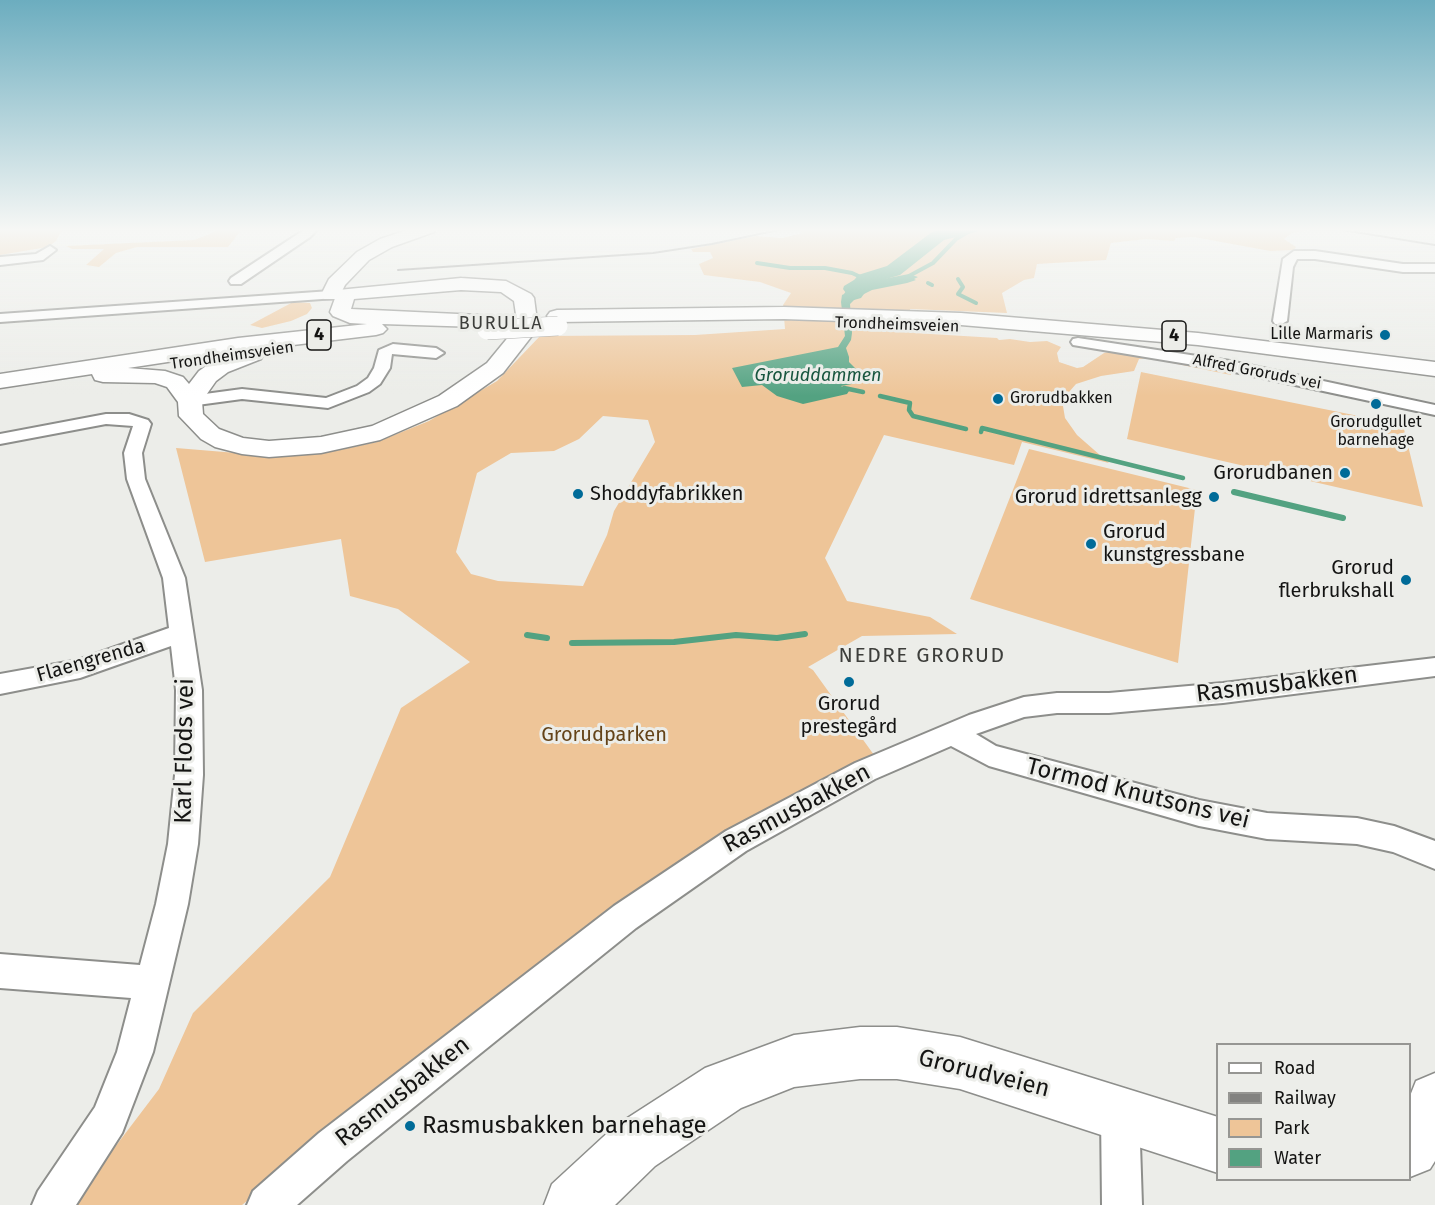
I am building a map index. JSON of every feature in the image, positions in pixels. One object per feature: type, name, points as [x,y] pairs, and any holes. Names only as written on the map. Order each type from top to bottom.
[{"type":"main road","points":[[159,356],[303,323],[322,313],[343,284]]},
{"type":"main road","points":[[341,288],[454,284]]},
{"type":"main road","points":[[103,375],[164,378],[179,385],[190,401],[191,416],[202,428],[224,441],[242,446],[293,448],[349,441],[410,420],[448,401],[472,386],[510,353],[527,321],[524,298],[506,287],[465,284]]},
{"type":"main road","points":[[341,288],[340,312],[350,317],[486,324]]},
{"type":"main road","name":"Trondheimsveien","points":[[0,381],[159,356],[314,336],[558,321],[784,317],[911,320],[1154,334],[1435,369]]},
{"type":"main road","name":"Trondheimsveien","points":[[911,320],[1166,343],[1435,378]]},
{"type":"main road","name":"Trondheimsveien","points":[[0,392],[262,351],[486,324]]},
{"type":"main road","points":[[190,401],[203,380],[215,370],[262,351]]},
{"type":"main road","name":"Grorudveien","points":[[573,1205],[612,1167],[668,1122],[724,1088],[794,1061],[860,1053],[897,1053],[931,1058],[1002,1075],[1216,1144]]},
{"type":"main road","points":[[1411,1148],[1428,1122],[1435,1100]]},
{"type":"street","points":[[0,318],[194,306],[234,284]]},
{"type":"street","points":[[1280,321],[1285,284]]},
{"type":"street","points":[[225,290],[341,288]]},
{"type":"street","name":"Alfred Groruds vei","points":[[1078,342],[1230,366],[1435,410]]},
{"type":"street","name":"Trondheimsveien","points":[[190,401],[242,394],[328,404],[363,389],[374,381],[382,368],[384,353],[387,351],[393,349],[436,353]]},
{"type":"street","name":"Karl Flods vei","points":[[0,440],[98,420],[129,419],[142,424],[133,453],[136,479],[174,578],[187,668],[190,722],[188,808],[172,904],[135,1052],[110,1120],[52,1205]]},
{"type":"street","name":"Flaengrenda","points":[[0,684],[80,669],[181,633]]},
{"type":"street","name":"Rasmusbakken","points":[[267,1205],[343,1140],[616,924],[711,856],[865,771],[998,714],[1031,706],[1109,703],[1223,693],[1435,667]]},
{"type":"street","name":"Tormod Knutsons vei","points":[[952,734],[989,755],[1199,813],[1267,826],[1357,831],[1395,839],[1435,855]]},
{"type":"street","points":[[0,970],[152,983]]},
{"type":"street","points":[[1119,1113],[1122,1205]]},
{"type":"green space","name":"Grorudparken","points":[[766,284],[1017,284],[1002,293],[1007,313],[910,309],[914,333],[1030,342],[1047,341],[1061,347],[1057,353],[1059,362],[1077,368],[1083,367],[1104,353],[1117,350],[1221,368],[1231,372],[1231,375],[1148,358],[1139,359],[1134,371],[1101,376],[1076,384],[1062,400],[1065,418],[1077,435],[1109,463],[1022,442],[1014,465],[884,435],[825,558],[847,601],[930,617],[957,634],[862,636],[808,667],[813,670],[874,755],[790,798],[489,1005],[242,1205],[71,1205],[159,1089],[193,1013],[330,877],[401,708],[470,662],[398,609],[350,596],[341,539],[205,562],[176,448],[273,456],[335,451],[377,442],[429,421],[497,381],[540,336],[695,335],[785,329],[783,305],[791,293]],"holes":[[[603,416],[648,420],[655,442],[614,511],[607,535],[583,586],[498,581],[471,574],[456,552],[477,473],[511,453],[554,451],[579,439]]]},
{"type":"green space","points":[[293,302],[310,303],[312,308],[307,314],[291,321],[262,328],[250,325]]},
{"type":"green space","name":"Grorudbanen","points":[[1141,372],[1403,425],[1423,507],[1127,439]]},
{"type":"green space","name":"Grorud kunstgressbane","points":[[1029,449],[1197,490],[1178,663],[970,599]]},
{"type":"water","name":"Groruddammen","points":[[901,284],[872,290],[856,298],[850,304],[852,333],[846,348],[849,362],[868,381],[841,386],[849,391],[847,394],[803,404],[777,396],[762,385],[742,387],[732,368],[838,347],[845,336],[841,302],[842,295],[846,293],[844,286]]},
{"type":"waterway","points":[[854,294],[861,284]]},
{"type":"waterway","points":[[961,284],[963,287],[958,294],[976,303]]},
{"type":"waterway","points":[[844,388],[863,392]]},
{"type":"waterway","points":[[880,396],[910,403],[909,410],[913,416],[966,429]]},
{"type":"waterway","points":[[981,432],[982,428],[1183,478]]},
{"type":"waterway","points":[[1234,492],[1343,518]]},
{"type":"waterway","points":[[572,643],[674,642],[736,635],[777,638],[805,634]]},
{"type":"waterway","points":[[527,635],[547,638]]},
{"type":"place","name":"Lille Marmaris","points":[[1385,335]]},
{"type":"place","name":"Grorudbakken","points":[[998,399]]},
{"type":"place","name":"Grorudgullet barnehage","points":[[1376,404]]},
{"type":"place","name":"Grorudbanen","points":[[1345,473]]},
{"type":"place","name":"Shoddyfabrikken","points":[[578,494]]},
{"type":"place","name":"Grorud idrettsanlegg","points":[[1214,497]]},
{"type":"place","name":"Grorud kunstgressbane","points":[[1091,544]]},
{"type":"place","name":"Grorud flerbrukshall","points":[[1406,580]]},
{"type":"place","name":"Grorud prestegård","points":[[849,682]]},
{"type":"place","name":"Rasmusbakken barnehage","points":[[410,1126]]},
{"type":"district","name":"BURULLA","points":[[501,324]]},
{"type":"district","name":"NEDRE GRORUD","points":[[922,656]]}]
